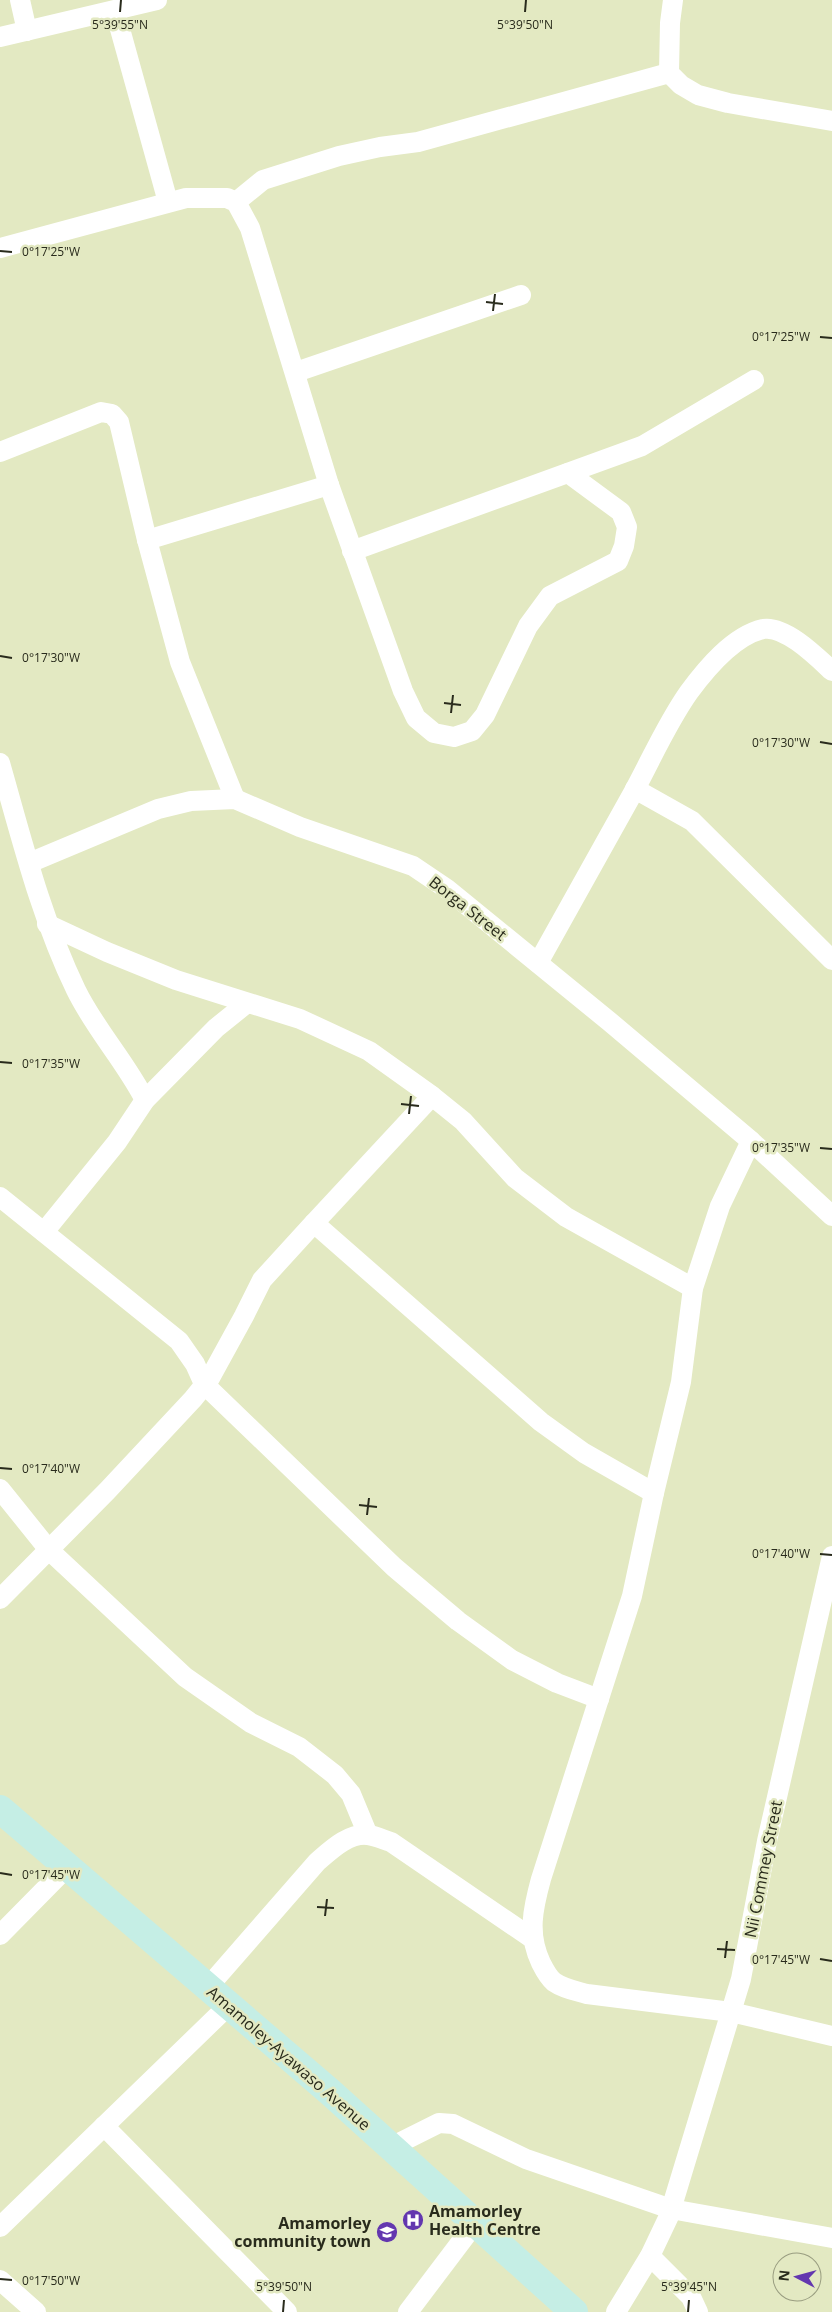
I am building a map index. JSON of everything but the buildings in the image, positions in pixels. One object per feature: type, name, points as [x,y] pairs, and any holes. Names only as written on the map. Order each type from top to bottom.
[{"type":"street","points":[[20,0],[27,31]]},
{"type":"street","points":[[0,37],[157,0]]},
{"type":"street","points":[[673,0],[670,23],[669,73],[681,85],[698,95],[728,103],[832,120]]},
{"type":"street","points":[[115,10],[168,202]]},
{"type":"street","points":[[236,202],[263,180],[339,156],[380,147],[418,142],[669,73]]},
{"type":"street","points":[[0,248],[168,202],[207,197],[228,198],[236,202],[250,228],[296,372],[329,485],[383,630],[402,691],[416,718],[434,733],[454,737],[472,731],[485,715],[528,626],[550,596],[618,561],[624,546],[627,527],[621,512],[568,473]]},
{"type":"street","points":[[296,372],[383,344],[474,309],[520,295]]},
{"type":"street","points":[[352,551],[642,446],[754,380]]},
{"type":"street","points":[[0,452],[101,412],[112,414],[119,422],[147,540],[180,662],[235,799]]},
{"type":"street","points":[[147,540],[329,485]]},
{"type":"street","points":[[538,963],[689,692],[721,654],[748,635],[764,629],[782,633],[806,647],[832,671]]},
{"type":"street","points":[[0,763],[47,924],[77,993],[97,1026],[133,1077],[145,1100]]},
{"type":"street","points":[[635,790],[692,821],[832,960]]},
{"type":"street","name":"Borga Street","points":[[29,863],[158,810],[191,801],[235,799],[300,827],[413,866],[447,889],[538,963],[750,1141],[832,1216]]},
{"type":"street","points":[[47,924],[167,976],[300,1019],[369,1051],[432,1096],[463,1121],[515,1178],[566,1217],[693,1288]]},
{"type":"street","points":[[44,1232],[117,1142],[145,1100],[216,1028],[247,1003]]},
{"type":"street","points":[[0,1599],[107,1491],[204,1384],[244,1316],[262,1280],[432,1096]]},
{"type":"street","points":[[750,1141],[720,1206],[693,1288],[681,1382],[654,1493],[632,1596],[541,1879],[532,1918],[533,1938],[545,1971],[553,1981],[566,1988],[587,1994],[731,2012],[832,2036]]},
{"type":"street","points":[[0,1197],[179,1342],[195,1364],[204,1384],[394,1567],[458,1621],[512,1660],[557,1684],[599,1699]]},
{"type":"street","points":[[314,1223],[541,1422],[584,1453],[654,1493]]},
{"type":"street","points":[[0,1489],[49,1550],[185,1677],[251,1723],[299,1748],[335,1775],[351,1794],[368,1835]]},
{"type":"street","name":"Nii Commey Street","points":[[616,2312],[650,2256],[671,2209],[741,1979],[767,1841],[832,1556]]},
{"type":"street","name":"Amamoley-Ayawaso Avenue","points":[[0,1809],[229,2005],[476,2222],[574,2312]]},
{"type":"street","points":[[208,1987],[317,1862],[348,1838],[368,1835],[391,1842],[533,1938]]},
{"type":"street","points":[[0,1935],[67,1867]]},
{"type":"street","points":[[0,2227],[229,2005]]},
{"type":"street","points":[[391,2147],[439,2123],[453,2124],[526,2159],[671,2209],[832,2238]]},
{"type":"street","points":[[104,2126],[288,2312]]},
{"type":"street","points":[[408,2312],[476,2222]]},
{"type":"street","points":[[650,2256],[692,2297],[698,2312]]},
{"type":"street","points":[[0,2280],[36,2312]]},
{"type":"place","name":"Amamorley Health Centre","points":[[413,2220]]},
{"type":"place","name":"Amamorley community town","points":[[387,2232]]}]
